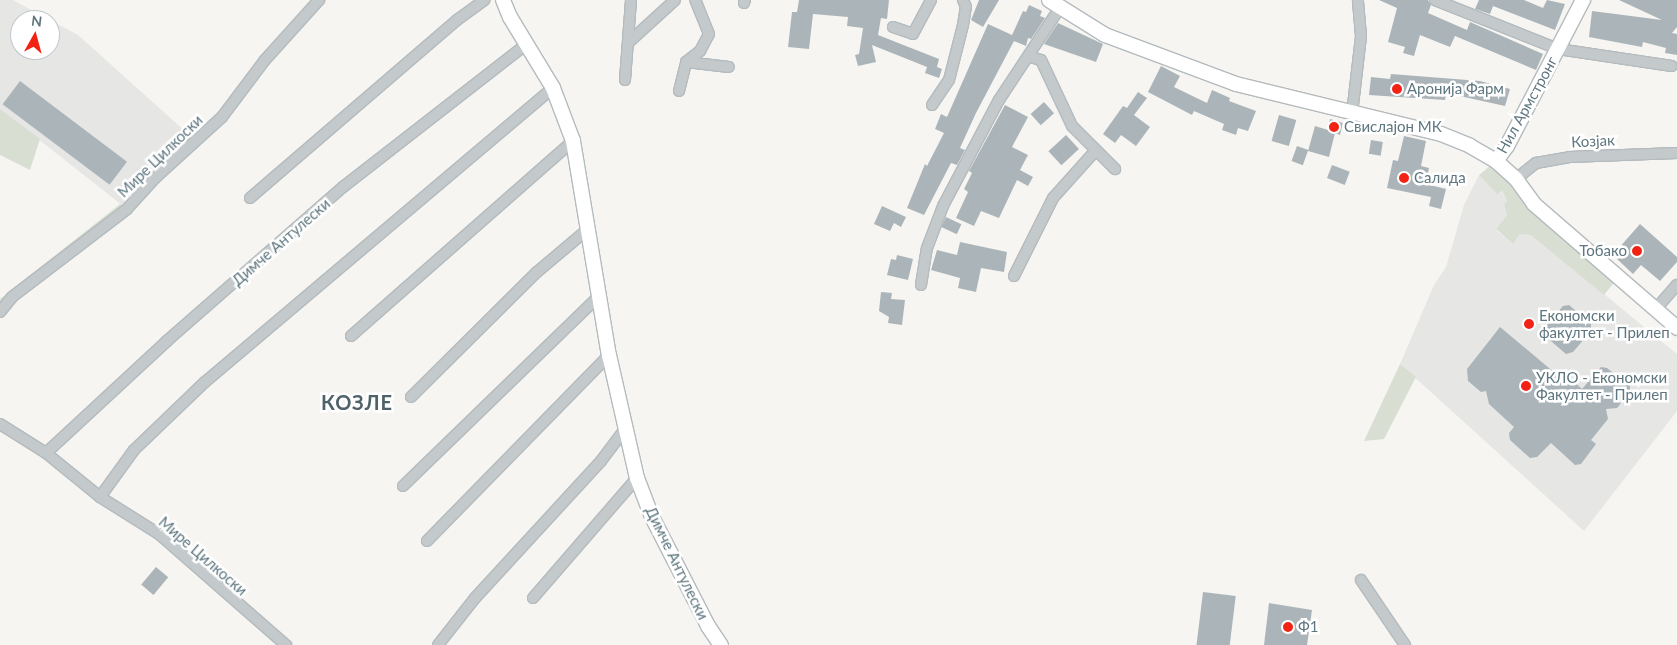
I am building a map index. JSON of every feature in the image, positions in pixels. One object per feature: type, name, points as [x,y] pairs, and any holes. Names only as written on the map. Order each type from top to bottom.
[{"type":"street","name":"Мире Цилкоски","points":[[0,312],[12,297],[127,209],[155,178],[222,117],[265,60],[319,0]]},
{"type":"street","points":[[250,198],[457,20],[485,0]]},
{"type":"street","name":"Димче Антулески","points":[[503,0],[553,88],[572,141],[609,355],[624,430],[637,478],[652,517],[708,626],[721,645]]},
{"type":"street","points":[[625,80],[631,0]]},
{"type":"street","points":[[629,42],[675,0]]},
{"type":"street","points":[[679,91],[686,62],[700,51],[709,34],[695,0]]},
{"type":"street","points":[[894,27],[913,34],[931,0]]},
{"type":"street","points":[[932,105],[949,80],[963,26],[966,7],[963,0]]},
{"type":"street","points":[[1352,114],[1361,36],[1358,0]]},
{"type":"street","name":"Нил Армстронг","points":[[1434,0],[1558,49],[1672,66]]},
{"type":"street","name":"Нил Армстронг","points":[[1496,161],[1507,146],[1584,0]]},
{"type":"street","points":[[921,285],[927,248],[943,206],[999,100],[1030,56],[1054,4],[1105,35],[1236,84],[1352,114],[1441,134],[1496,161],[1516,179],[1534,204],[1677,328]]},
{"type":"street","name":"Димче Антулески","points":[[46,453],[161,346],[343,187],[528,44]]},
{"type":"street","points":[[1030,56],[1041,60],[1072,126],[1115,169]]},
{"type":"street","points":[[686,62],[729,67]]},
{"type":"street","points":[[100,497],[134,450],[205,382],[553,88]]},
{"type":"street","points":[[351,336],[572,141]]},
{"type":"street","points":[[1014,276],[1053,198],[1096,150]]},
{"type":"street","name":"Козјак","points":[[1516,179],[1536,163],[1569,157],[1677,153]]},
{"type":"street","points":[[411,397],[537,272],[588,229]]},
{"type":"street","points":[[1654,310],[1677,285]]},
{"type":"street","points":[[403,486],[599,296]]},
{"type":"street","points":[[427,541],[609,355]]},
{"type":"street","name":"Мире Цилкоски","points":[[0,424],[46,453],[100,497],[159,534],[286,645]]},
{"type":"street","points":[[438,645],[476,598],[601,461],[624,430]]},
{"type":"street","points":[[533,598],[637,478]]},
{"type":"street","points":[[1361,580],[1405,645]]},
{"type":"shaded area","points":[[0,0],[13,0],[32,10],[10,10],[10,60],[60,60],[60,25],[78,35],[196,141],[127,209],[0,109]]},
{"type":"shaded area","points":[[0,109],[40,139],[30,170],[0,155]]},
{"type":"shaded area","points":[[1496,161],[1617,279],[1604,295],[1531,235],[1520,234],[1513,244],[1496,229],[1507,215],[1504,205],[1507,201],[1502,191],[1497,194],[1479,175]]},
{"type":"shaded area","name":"Економски факултет - Прилеп","points":[[1479,175],[1497,193],[1501,191],[1507,201],[1504,205],[1507,215],[1496,230],[1513,244],[1520,234],[1531,234],[1677,354],[1677,411],[1584,531],[1400,364],[1434,285],[1446,267],[1464,205]]},
{"type":"shaded area","points":[[120,204],[127,209],[0,312],[0,299]]},
{"type":"shaded area","points":[[1400,364],[1416,377],[1384,439],[1364,441]]},
{"type":"building","points":[[799,0],[889,0],[887,19],[881,18],[878,35],[939,59],[937,67],[942,69],[939,78],[925,73],[927,67],[872,45],[876,62],[858,66],[855,55],[859,54],[863,28],[847,26],[848,17],[813,14],[809,49],[788,47],[792,12],[797,12]]},
{"type":"building","points":[[979,0],[999,0],[983,27],[971,20]]},
{"type":"building","points":[[1379,0],[1428,0],[1431,5],[1428,13],[1467,30],[1470,22],[1543,54],[1536,70],[1455,36],[1450,47],[1420,35],[1414,56],[1403,53],[1405,47],[1388,42],[1397,8]]},
{"type":"building","points":[[1479,0],[1524,0],[1543,8],[1547,0],[1565,4],[1555,30],[1493,6],[1490,14],[1475,9]]},
{"type":"building","points":[[1619,0],[1677,0],[1677,27],[1672,33],[1677,34],[1677,55],[1665,53],[1666,48],[1643,42],[1642,47],[1589,37],[1592,11],[1662,20]]},
{"type":"building","points":[[1029,5],[1042,11],[1040,16],[1045,18],[1031,39],[1028,38],[1026,46],[1014,41],[976,113],[960,148],[965,150],[957,165],[951,163],[924,215],[907,208],[925,164],[927,166],[944,133],[935,129],[941,114],[947,117],[988,24],[1012,35],[1023,11],[1026,12]]},
{"type":"building","points":[[1058,23],[1103,44],[1096,62],[1044,44]]},
{"type":"building","points":[[1161,66],[1180,76],[1174,87],[1207,103],[1212,90],[1230,98],[1229,101],[1256,111],[1248,131],[1238,128],[1236,135],[1222,130],[1224,124],[1194,111],[1192,115],[1148,92]]},
{"type":"building","points":[[1391,74],[1480,81],[1510,89],[1505,106],[1446,93],[1445,100],[1369,95],[1371,77],[1390,79]]},
{"type":"building","points":[[20,81],[127,162],[110,185],[3,104]]},
{"type":"building","points":[[1138,92],[1147,98],[1134,115],[1150,127],[1136,146],[1121,135],[1115,143],[1103,134],[1123,106],[1127,108]]},
{"type":"building","points":[[1044,102],[1054,113],[1041,125],[1031,114]]},
{"type":"building","points":[[1005,105],[1028,117],[1012,147],[1028,155],[1020,170],[1033,177],[1028,186],[1017,180],[999,218],[981,211],[974,226],[956,218],[968,192],[964,189],[972,173],[969,171]]},
{"type":"building","points":[[1279,115],[1296,120],[1289,146],[1272,141]]},
{"type":"building","points":[[1330,119],[1343,123],[1340,135],[1335,133],[1329,157],[1308,151],[1315,126],[1328,130]]},
{"type":"building","points":[[1066,135],[1079,149],[1061,165],[1048,151]]},
{"type":"building","points":[[1404,136],[1426,141],[1421,166],[1429,168],[1426,184],[1446,189],[1441,209],[1429,206],[1431,197],[1387,188],[1393,160],[1398,161]]},
{"type":"building","points":[[1371,140],[1383,142],[1381,156],[1369,154]]},
{"type":"building","points":[[1297,146],[1308,150],[1303,165],[1292,161]]},
{"type":"building","points":[[1332,165],[1350,172],[1345,185],[1327,178]]},
{"type":"building","points":[[882,206],[906,217],[901,227],[894,223],[890,231],[874,224]]},
{"type":"building","points":[[946,217],[961,224],[957,234],[941,227]]},
{"type":"building","name":"Тобако","points":[[1640,224],[1677,257],[1677,262],[1660,281],[1641,265],[1633,274],[1617,259],[1622,252],[1618,249]]},
{"type":"building","points":[[960,242],[1007,252],[1004,272],[981,268],[976,292],[958,288],[960,278],[931,270],[937,250],[957,255]]},
{"type":"building","points":[[897,255],[913,259],[908,280],[887,275],[891,259],[896,260]]},
{"type":"building","points":[[881,292],[892,293],[891,299],[905,300],[902,325],[888,323],[889,317],[879,311]]},
{"type":"building","points":[[1569,305],[1591,324],[1591,331],[1573,352],[1566,354],[1545,336],[1544,328],[1563,306]]},
{"type":"building","name":"УКЛО - Економски Факултет - Прилеп","points":[[1500,327],[1568,384],[1571,379],[1582,389],[1601,367],[1607,368],[1630,386],[1630,392],[1617,408],[1606,409],[1608,419],[1591,440],[1596,444],[1581,464],[1575,465],[1551,443],[1537,457],[1530,458],[1510,440],[1509,433],[1514,427],[1489,404],[1486,391],[1481,392],[1468,381],[1467,369]]},
{"type":"building","points":[[156,567],[168,577],[153,595],[141,585]]},
{"type":"building","points":[[1203,592],[1236,596],[1230,645],[1196,645]]},
{"type":"building","name":"Ф1","points":[[1269,603],[1312,610],[1307,645],[1264,645]]},
{"type":"place","name":"Аронија Фарм","points":[[1397,89]]},
{"type":"place","name":"Свислајон МК","points":[[1334,127]]},
{"type":"place","name":"Салида","points":[[1404,178]]},
{"type":"place","name":"Тобако","points":[[1637,251]]},
{"type":"place","name":"Економски факултет - Прилеп","points":[[1529,324]]},
{"type":"place","name":"УКЛО - Економски Факултет - Прилеп","points":[[1526,386]]},
{"type":"place","name":"Ф1","points":[[1288,627]]},
{"type":"district","name":"КОЗЛЕ","points":[[357,402]]}]
